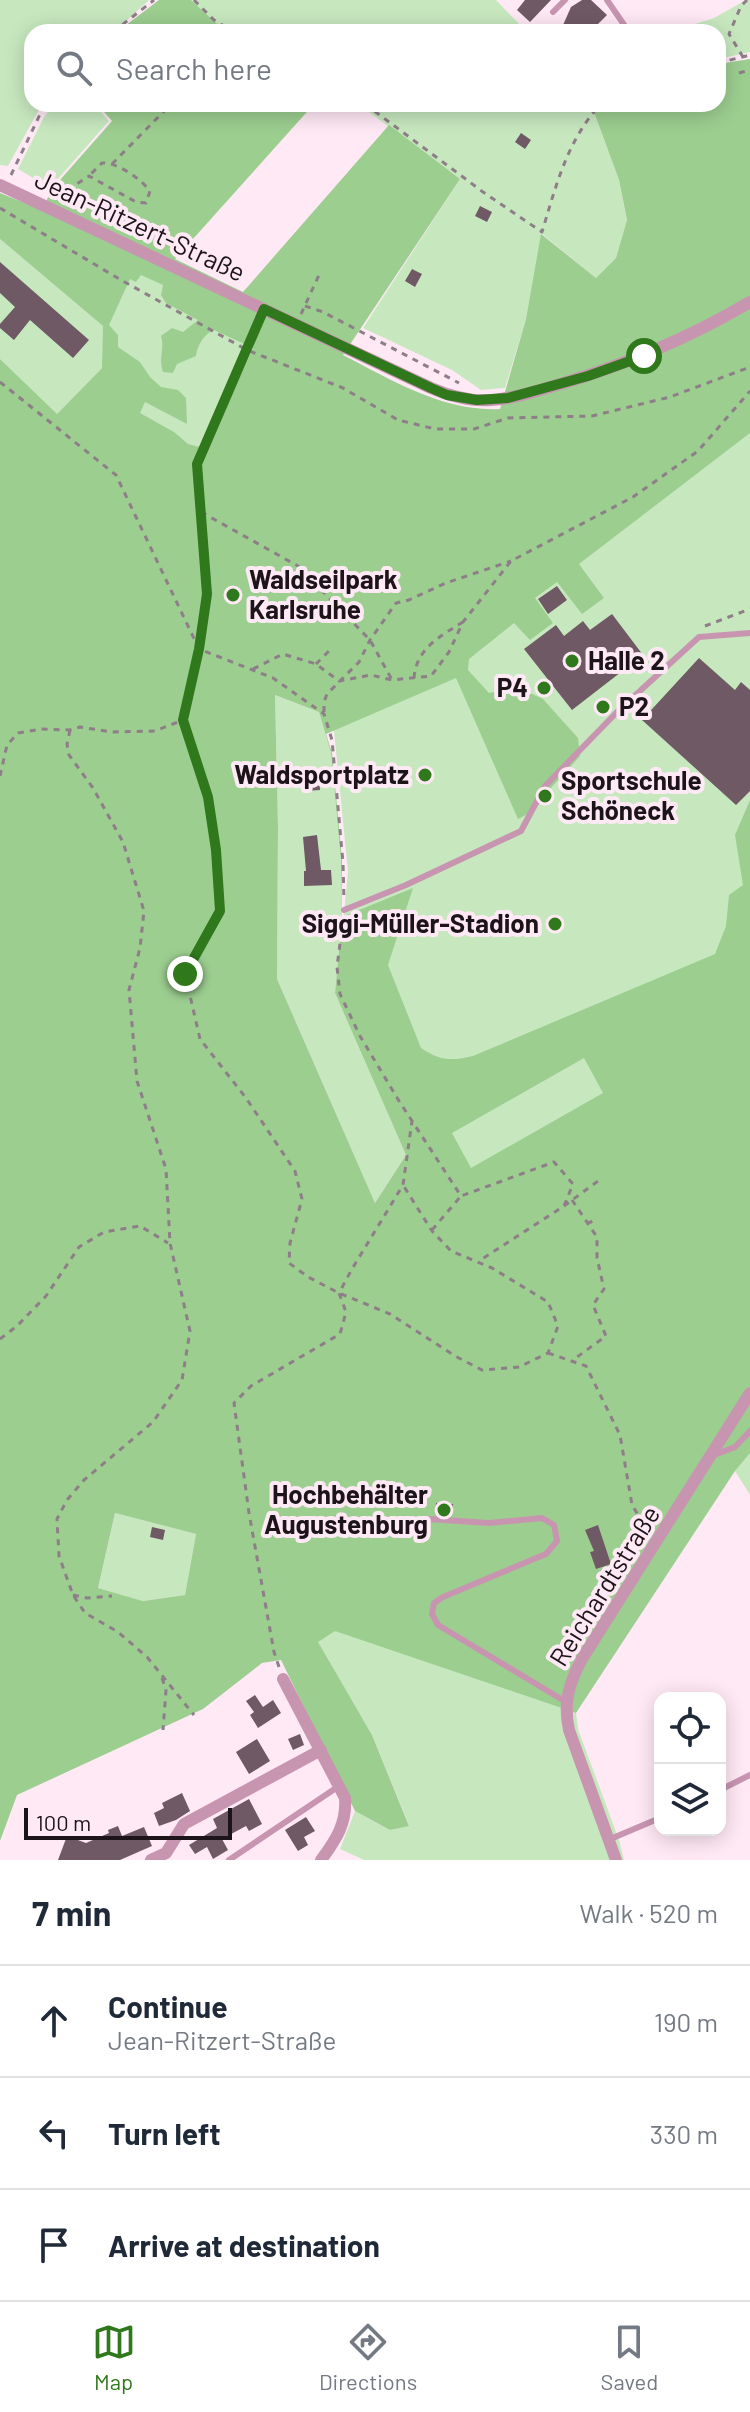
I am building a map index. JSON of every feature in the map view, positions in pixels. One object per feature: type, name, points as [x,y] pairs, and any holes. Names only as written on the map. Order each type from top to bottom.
[{"type":"street","name":"Jean-Ritzert-Straße","points":[[3,186],[431,388],[463,398],[490,401],[508,398],[588,376],[644,356],[750,302]]},
{"type":"street","name":"Reichardtstraße","points":[[616,1860],[569,1730],[566,1702],[574,1673],[750,1393]]},
{"type":"street","points":[[283,1679],[345,1798],[343,1826],[321,1860]]},
{"type":"street","points":[[151,1860],[166,1853],[184,1824],[321,1750]]},
{"type":"lane","points":[[553,12],[565,0]]},
{"type":"lane","points":[[607,0],[624,24]]},
{"type":"lane","points":[[344,910],[406,885],[521,831],[545,786],[618,711],[699,637],[750,633]]},
{"type":"lane","points":[[711,1456],[735,1447],[750,1431]]},
{"type":"lane","points":[[428,1519],[489,1523],[542,1518],[554,1525],[557,1541],[546,1554],[443,1597],[434,1603],[432,1614],[438,1625],[566,1702]]},
{"type":"lane","points":[[726,1787],[750,1775]]},
{"type":"lane","points":[[229,1860],[339,1786]]},
{"type":"lane","points":[[608,1840],[654,1821]]},
{"type":"path","points":[[123,24],[154,0]]},
{"type":"path","points":[[194,0],[221,24]]},
{"type":"path","points":[[743,57],[729,34],[741,6],[747,0]]},
{"type":"path","points":[[726,61],[750,55]]},
{"type":"path","points":[[739,73],[750,70]]},
{"type":"path","points":[[3,186],[41,112]]},
{"type":"path","points":[[112,164],[163,112]]},
{"type":"path","points":[[376,112],[542,232],[564,161],[578,132],[594,112]]},
{"type":"path","points":[[54,209],[63,193],[102,163],[112,164],[144,184],[150,191],[146,203],[136,202],[89,176]]},
{"type":"path","points":[[0,208],[247,350]]},
{"type":"path","points":[[296,324],[319,275]]},
{"type":"path","points":[[305,306],[323,312],[452,379],[464,387],[463,398]]},
{"type":"path","points":[[264,309],[197,464],[207,594],[199,649],[183,720],[208,797],[216,850],[220,911],[185,974],[200,1039],[246,1098],[295,1171],[302,1199],[290,1243],[289,1263],[339,1293],[390,1314],[482,1370],[519,1367],[548,1353],[558,1326],[548,1302],[479,1261],[451,1251],[432,1231],[403,1185]]},
{"type":"path","points":[[0,382],[116,475],[199,649],[273,678],[324,714]]},
{"type":"path","points":[[461,1196],[360,1036],[340,994],[337,967],[344,910],[343,863],[332,740],[324,714],[324,702],[327,694],[359,662],[396,603],[511,561],[633,497],[698,451],[750,391]]},
{"type":"path","points":[[201,512],[298,566],[370,640],[392,680]]},
{"type":"path","points":[[252,669],[283,654],[316,664],[339,681],[371,675],[392,680],[431,676],[449,652],[463,622],[511,561]]},
{"type":"path","points":[[414,678],[415,666],[431,641],[463,622]]},
{"type":"path","points":[[316,664],[329,651]]},
{"type":"path","points":[[0,776],[7,745],[18,733],[80,727],[112,732],[155,731],[183,720]]},
{"type":"path","points":[[70,730],[67,744],[69,755],[93,788],[123,842],[144,911],[140,948],[129,990],[137,1081],[166,1169],[170,1243],[190,1331],[182,1380],[153,1422],[84,1480],[67,1500],[57,1519],[59,1556],[73,1595],[85,1613],[118,1632],[147,1657],[194,1715]]},
{"type":"path","points":[[283,1679],[274,1652],[249,1513],[234,1403],[251,1386],[340,1334],[346,1312],[339,1293],[403,1185],[412,1120]]},
{"type":"path","points":[[432,1231],[461,1196],[554,1162],[573,1184],[561,1208]]},
{"type":"path","points":[[479,1261],[598,1181]]},
{"type":"path","points":[[572,1200],[597,1237],[597,1258],[604,1289],[593,1305],[606,1336],[572,1361]]},
{"type":"path","points":[[587,1224],[596,1219]]},
{"type":"path","points":[[0,1339],[46,1296],[79,1247],[104,1232],[140,1226],[170,1243]]},
{"type":"path","points":[[548,1353],[586,1366],[620,1435],[632,1505],[645,1526],[642,1539],[647,1542]]},
{"type":"path","points":[[73,1595],[87,1598],[112,1596]]},
{"type":"path","points":[[161,1674],[166,1690],[163,1730]]},
{"type":"green space","points":[[0,0],[149,0],[123,24],[24,24],[24,112],[38,112],[8,166],[0,165]]},
{"type":"green space","points":[[159,0],[191,0],[218,24],[128,24]]},
{"type":"green space","points":[[191,0],[496,0],[519,24],[218,24]]},
{"type":"green space","points":[[750,0],[750,52],[726,57],[726,24],[695,24]]},
{"type":"green space","points":[[750,59],[750,433],[579,564],[604,598],[582,614],[557,582],[535,598],[553,623],[530,640],[514,623],[469,659],[468,670],[489,693],[517,687],[543,699],[578,738],[580,756],[526,815],[518,819],[456,678],[326,734],[332,753],[342,859],[342,917],[413,888],[388,965],[421,1048],[446,1059],[473,1056],[715,954],[726,926],[729,895],[743,885],[735,835],[750,800],[750,1453],[735,1471],[576,1713],[335,1631],[318,1642],[372,1735],[409,1826],[390,1830],[355,1811],[281,1660],[262,1663],[203,1709],[17,1795],[0,1841],[0,359],[57,414],[102,368],[103,326],[0,239],[0,193],[42,210],[52,189],[112,121],[104,112],[307,112],[175,259],[243,292],[389,125],[460,179],[343,355],[438,400],[479,409],[500,409],[526,319],[541,234],[596,278],[616,258],[627,220],[619,180],[594,112],[726,112],[726,63]],"holes":[[[141,275],[163,285],[161,295],[166,303],[198,320],[183,332],[172,328],[161,336],[163,372],[173,373],[177,364],[196,356],[202,341],[214,330],[253,348],[207,449],[188,444],[174,432],[140,413],[145,402],[187,424],[186,398],[178,390],[161,387],[140,362],[118,347],[118,335],[109,325],[130,279],[136,282]],[[275,695],[319,712],[331,753],[341,859],[342,917],[335,993],[406,1155],[375,1203],[277,979]],[[584,1058],[603,1093],[471,1168],[452,1133]],[[115,1513],[196,1534],[185,1595],[143,1601],[98,1588]]]},
{"type":"green space","points":[[48,112],[101,112],[109,121],[50,188],[18,169]]},
{"type":"green space","points":[[369,112],[594,112],[619,180],[627,221],[616,258],[596,278],[542,234],[526,319],[505,388],[481,390],[452,370],[363,328],[460,179]]},
{"type":"green space","points":[[0,239],[102,325],[122,283],[134,268],[251,328],[184,482],[270,495],[271,568],[351,621],[345,665],[265,654],[266,813],[208,797],[174,681],[136,507],[66,448],[86,419],[120,438],[137,391],[102,368],[56,415],[0,359]]},
{"type":"green space","name":"Sportschule Schöneck","points":[[750,401],[750,962],[555,1153],[466,1189],[340,956],[348,871],[333,721]]},
{"type":"green space","points":[[275,695],[319,712],[331,753],[341,859],[342,917],[335,993],[406,1155],[375,1203],[277,979]]},
{"type":"green space","points":[[750,1452],[750,1495],[735,1471]]},
{"type":"green space","points":[[115,1513],[196,1534],[185,1595],[143,1601],[98,1588]]},
{"type":"green space","points":[[335,1630],[576,1713],[578,1729],[624,1860],[364,1860],[340,1849],[355,1811],[390,1830],[409,1825],[372,1735],[317,1642]]},
{"type":"building","points":[[525,0],[551,0],[530,22],[517,10]]},
{"type":"building","points":[[582,0],[591,0],[607,15],[598,24],[564,24],[571,7]]},
{"type":"building","points":[[521,133],[531,140],[525,149],[515,142]]},
{"type":"building","points":[[480,206],[492,212],[487,222],[475,216]]},
{"type":"building","points":[[0,262],[89,340],[73,358],[30,320],[14,340],[0,328],[15,307],[0,293]]},
{"type":"building","points":[[412,269],[422,274],[415,287],[405,281]]},
{"type":"building","points":[[557,586],[567,600],[548,614],[538,599]]},
{"type":"building","name":"Halle 2","points":[[612,614],[643,655],[572,710],[524,649],[556,625],[564,636],[583,621],[590,630]]},
{"type":"building","points":[[699,658],[735,690],[741,682],[750,690],[750,791],[736,805],[642,720]]},
{"type":"building","points":[[304,777],[319,777],[320,790],[305,791]]},
{"type":"building","points":[[317,835],[321,870],[331,870],[332,885],[304,886],[303,837]]},
{"type":"building","name":"Hochbehälter Augustenburg","points":[[436,1503],[453,1504],[452,1515],[435,1513]]},
{"type":"building","points":[[598,1525],[611,1564],[596,1569],[590,1552],[594,1551],[585,1530]]},
{"type":"building","points":[[152,1527],[165,1530],[163,1540],[150,1537]]},
{"type":"building","points":[[255,1695],[263,1707],[273,1700],[281,1713],[258,1728],[250,1715],[254,1712],[246,1701]]},
{"type":"building","points":[[300,1734],[304,1745],[293,1750],[288,1739]]},
{"type":"building","points":[[257,1739],[270,1761],[249,1774],[236,1752]]},
{"type":"building","points":[[182,1793],[190,1811],[159,1826],[154,1813],[164,1808],[162,1803]]},
{"type":"building","points":[[249,1799],[262,1824],[249,1831],[246,1826],[222,1839],[228,1850],[213,1859],[207,1847],[195,1854],[189,1845],[217,1828],[213,1819]]},
{"type":"building","points":[[306,1817],[315,1831],[304,1837],[308,1845],[298,1851],[285,1830]]},
{"type":"building","points":[[118,1826],[122,1836],[144,1827],[152,1846],[120,1860],[58,1860],[67,1836],[86,1843]]},
{"type":"place","name":"Waldseilpark Karlsruhe","points":[[233,595]]},
{"type":"place","name":"Halle 2","points":[[572,661]]},
{"type":"place","name":"P4","points":[[544,688]]},
{"type":"place","name":"P2","points":[[603,707]]},
{"type":"place","name":"Waldsportplatz","points":[[425,775]]},
{"type":"place","name":"Sportschule Schöneck","points":[[545,796]]},
{"type":"place","name":"Siggi-Müller-Stadion","points":[[555,924]]},
{"type":"place","name":"Hochbehälter Augustenburg","points":[[444,1510]]},
{"type":"route","points":[[185,974],[220,911],[216,850],[208,797],[183,720],[199,649],[207,594],[197,464],[264,309],[447,395],[477,400],[490,401],[537,391],[644,356]]}]
